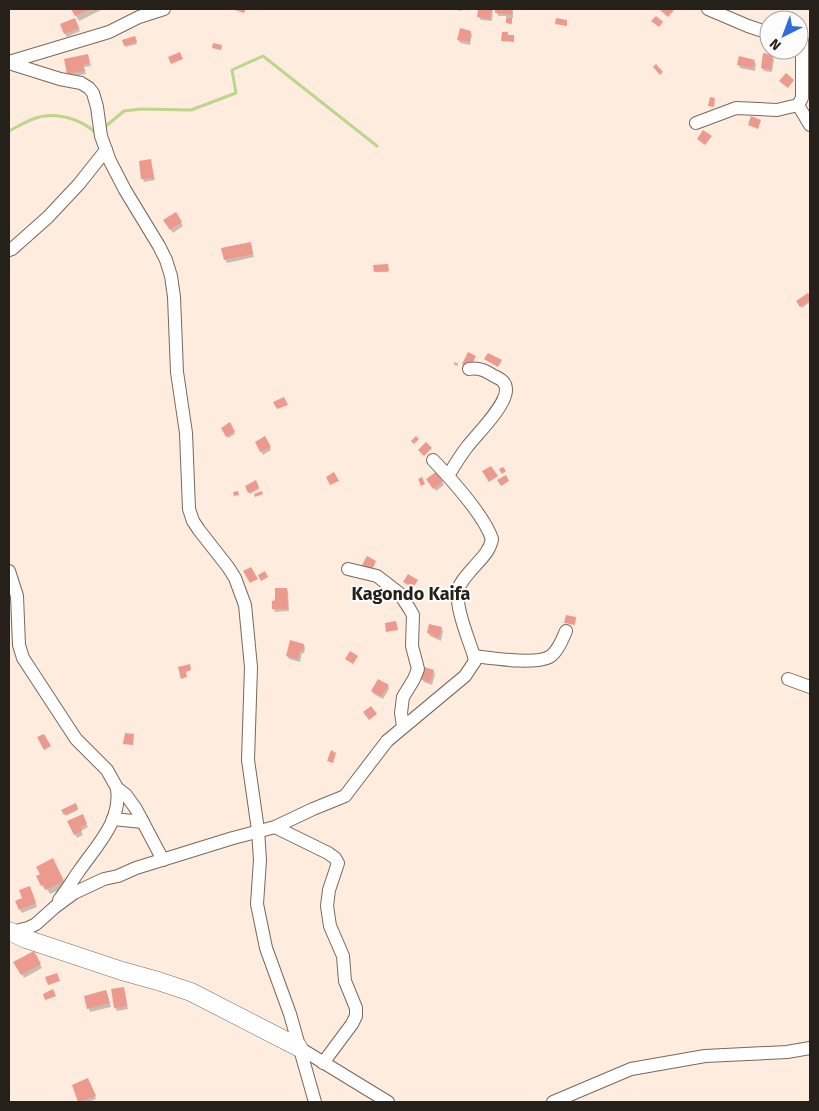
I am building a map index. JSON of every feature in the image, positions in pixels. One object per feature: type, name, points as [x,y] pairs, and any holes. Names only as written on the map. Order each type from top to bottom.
[{"type":"street","points":[[9,63],[109,32],[139,17],[164,9]]},
{"type":"street","points":[[708,9],[759,30]]},
{"type":"street","points":[[696,123],[736,108],[776,110],[798,105],[802,98],[803,60]]},
{"type":"street","points":[[9,63],[86,85],[95,96],[101,136],[106,150],[125,190],[159,246],[171,276],[177,372],[186,433],[189,509],[199,530],[235,578],[246,605],[251,667],[248,760],[258,830],[260,876],[257,904],[266,948],[290,1014],[315,1102]]},
{"type":"street","points":[[798,105],[810,125]]},
{"type":"street","points":[[9,250],[48,217],[79,184],[106,150]]},
{"type":"street","points":[[448,476],[469,445],[487,424],[506,394],[506,388],[501,380],[483,370],[469,369]]},
{"type":"street","points":[[10,931],[28,928],[36,924],[74,893],[104,879],[258,830],[274,827],[345,796],[386,741],[465,676],[475,661],[461,613],[458,596],[459,588],[489,550],[492,539],[486,525],[448,476],[433,460]]},
{"type":"street","points":[[348,569],[377,576],[399,593],[413,615],[412,646],[418,669],[403,697],[401,713],[403,726]]},
{"type":"street","points":[[9,571],[17,596],[19,645],[23,658],[76,739],[107,770],[117,788],[136,809],[163,860]]},
{"type":"street","points":[[474,656],[531,661],[545,659],[551,656],[561,644],[566,631]]},
{"type":"street","points":[[788,679],[810,687]]},
{"type":"street","points":[[55,907],[79,871],[96,850],[113,819],[118,805],[117,788]]},
{"type":"street","points":[[113,819],[143,822]]},
{"type":"street","points":[[274,827],[328,853],[338,863],[329,890],[327,906],[330,926],[343,956],[345,981],[356,1008],[356,1016],[323,1063]]},
{"type":"street","points":[[10,931],[26,939],[190,992],[298,1047],[388,1102]]},
{"type":"street","points":[[553,1102],[632,1069],[705,1056],[787,1052],[810,1048]]},
{"type":"building","points":[[71,9],[90,9],[75,16]]},
{"type":"building","points":[[232,9],[246,9],[244,13]]},
{"type":"building","points":[[478,9],[492,9],[490,19],[477,17]]},
{"type":"building","points":[[495,9],[512,9],[512,15],[495,13]]},
{"type":"building","points":[[661,9],[675,9],[668,17]]},
{"type":"building","points":[[656,16],[663,22],[659,27],[651,21]]},
{"type":"building","points":[[75,18],[79,28],[64,34],[60,24]]},
{"type":"building","points":[[506,18],[512,18],[512,23],[506,23]]},
{"type":"building","points":[[556,18],[567,20],[567,26],[555,24]]},
{"type":"building","points":[[460,28],[471,31],[469,42],[457,40]]},
{"type":"building","points":[[502,32],[514,35],[514,42],[501,41]]},
{"type":"building","points":[[135,36],[137,42],[124,46],[122,40]]},
{"type":"building","points":[[213,43],[222,45],[221,50],[212,48]]},
{"type":"building","points":[[180,52],[183,59],[171,64],[168,57]]},
{"type":"building","points":[[88,54],[90,63],[83,64],[85,71],[67,74],[64,59]]},
{"type":"building","points":[[739,56],[755,60],[753,68],[737,65]]},
{"type":"building","points":[[762,60],[772,60],[771,70],[761,68]]},
{"type":"building","points":[[656,64],[663,72],[660,75],[653,67]]},
{"type":"building","points":[[786,73],[794,80],[788,88],[779,81]]},
{"type":"building","points":[[710,97],[715,98],[714,107],[708,106]]},
{"type":"building","points":[[751,116],[761,120],[758,129],[748,125]]},
{"type":"building","points":[[703,130],[712,136],[705,145],[697,139]]},
{"type":"building","points":[[151,159],[154,178],[141,179],[139,161]]},
{"type":"building","points":[[176,212],[182,222],[170,230],[163,220]]},
{"type":"building","points":[[251,242],[253,254],[224,260],[221,248]]},
{"type":"building","points":[[388,264],[389,271],[374,272],[373,265]]},
{"type":"building","points":[[808,293],[810,300],[800,307],[796,301]]},
{"type":"building","points":[[468,352],[476,356],[470,368],[462,364]]},
{"type":"building","points":[[488,353],[502,360],[498,367],[484,359]]},
{"type":"building","points":[[284,397],[288,405],[277,409],[273,402]]},
{"type":"building","points":[[230,422],[235,432],[226,437],[221,428]]},
{"type":"building","points":[[265,436],[271,447],[260,452],[255,442]]},
{"type":"building","points":[[416,436],[419,439],[414,444],[411,441]]},
{"type":"building","points":[[426,442],[432,448],[424,456],[418,450]]},
{"type":"building","points":[[491,466],[498,476],[489,482],[482,471]]},
{"type":"building","points":[[503,467],[506,471],[502,474],[499,469]]},
{"type":"building","points":[[334,472],[339,481],[330,485],[326,477]]},
{"type":"building","points":[[436,472],[443,482],[433,489],[426,479]]},
{"type":"building","points":[[506,475],[509,481],[501,486],[497,480]]},
{"type":"building","points":[[422,477],[425,484],[421,486],[418,479]]},
{"type":"building","points":[[256,480],[259,488],[248,493],[245,486]]},
{"type":"building","points":[[238,491],[239,495],[234,496],[233,492]]},
{"type":"building","points":[[262,491],[263,494],[255,497],[254,494]]},
{"type":"building","points":[[367,556],[376,561],[371,572],[361,567]]},
{"type":"building","points":[[251,567],[258,579],[250,583],[243,571]]},
{"type":"building","points":[[265,571],[268,577],[261,581],[258,575]]},
{"type":"building","points":[[408,574],[418,580],[413,588],[403,582]]},
{"type":"building","points":[[275,588],[287,588],[288,609],[272,609],[272,601],[275,600]]},
{"type":"building","points":[[566,615],[576,617],[575,625],[564,623]]},
{"type":"building","points":[[396,621],[398,630],[386,632],[385,623]]},
{"type":"building","points":[[429,624],[442,627],[439,638],[427,633]]},
{"type":"building","points":[[290,640],[304,644],[303,651],[300,650],[298,659],[286,656]]},
{"type":"building","points":[[350,651],[358,656],[353,664],[345,659]]},
{"type":"building","points":[[190,664],[191,670],[186,672],[187,677],[181,679],[178,667]]},
{"type":"building","points":[[424,667],[434,670],[430,682],[420,679]]},
{"type":"building","points":[[378,679],[389,685],[381,697],[371,691]]},
{"type":"building","points":[[371,706],[377,714],[369,720],[363,712]]},
{"type":"building","points":[[125,733],[134,734],[133,745],[123,744]]},
{"type":"building","points":[[44,734],[51,746],[44,750],[37,737]]},
{"type":"building","points":[[331,750],[336,753],[333,763],[327,761]]},
{"type":"building","points":[[76,803],[78,809],[64,815],[61,810]]},
{"type":"building","points":[[83,814],[87,824],[81,827],[82,831],[74,835],[67,821]]},
{"type":"building","points":[[53,858],[64,881],[46,890],[44,885],[41,886],[36,876],[40,874],[36,867]]},
{"type":"building","points":[[30,886],[36,903],[19,910],[15,901],[22,898],[19,890]]},
{"type":"building","points":[[34,951],[41,964],[21,975],[13,962]]},
{"type":"building","points":[[57,973],[60,981],[48,985],[45,977]]},
{"type":"building","points":[[124,987],[127,1006],[114,1008],[111,989]]},
{"type":"building","points":[[53,989],[56,996],[45,1000],[43,994]]},
{"type":"building","points":[[106,990],[110,1003],[87,1009],[84,996]]},
{"type":"building","points":[[88,1078],[96,1096],[78,1102],[72,1085]]},
{"type":"waterway","points":[[106,126],[124,111],[141,109],[191,110],[236,93],[232,70],[263,56],[377,146]]},
{"type":"waterway","points":[[9,131],[33,119],[58,116],[82,123],[95,132]]},
{"type":"district","name":"Kagondo Kaifa","points":[[411,594]]}]
